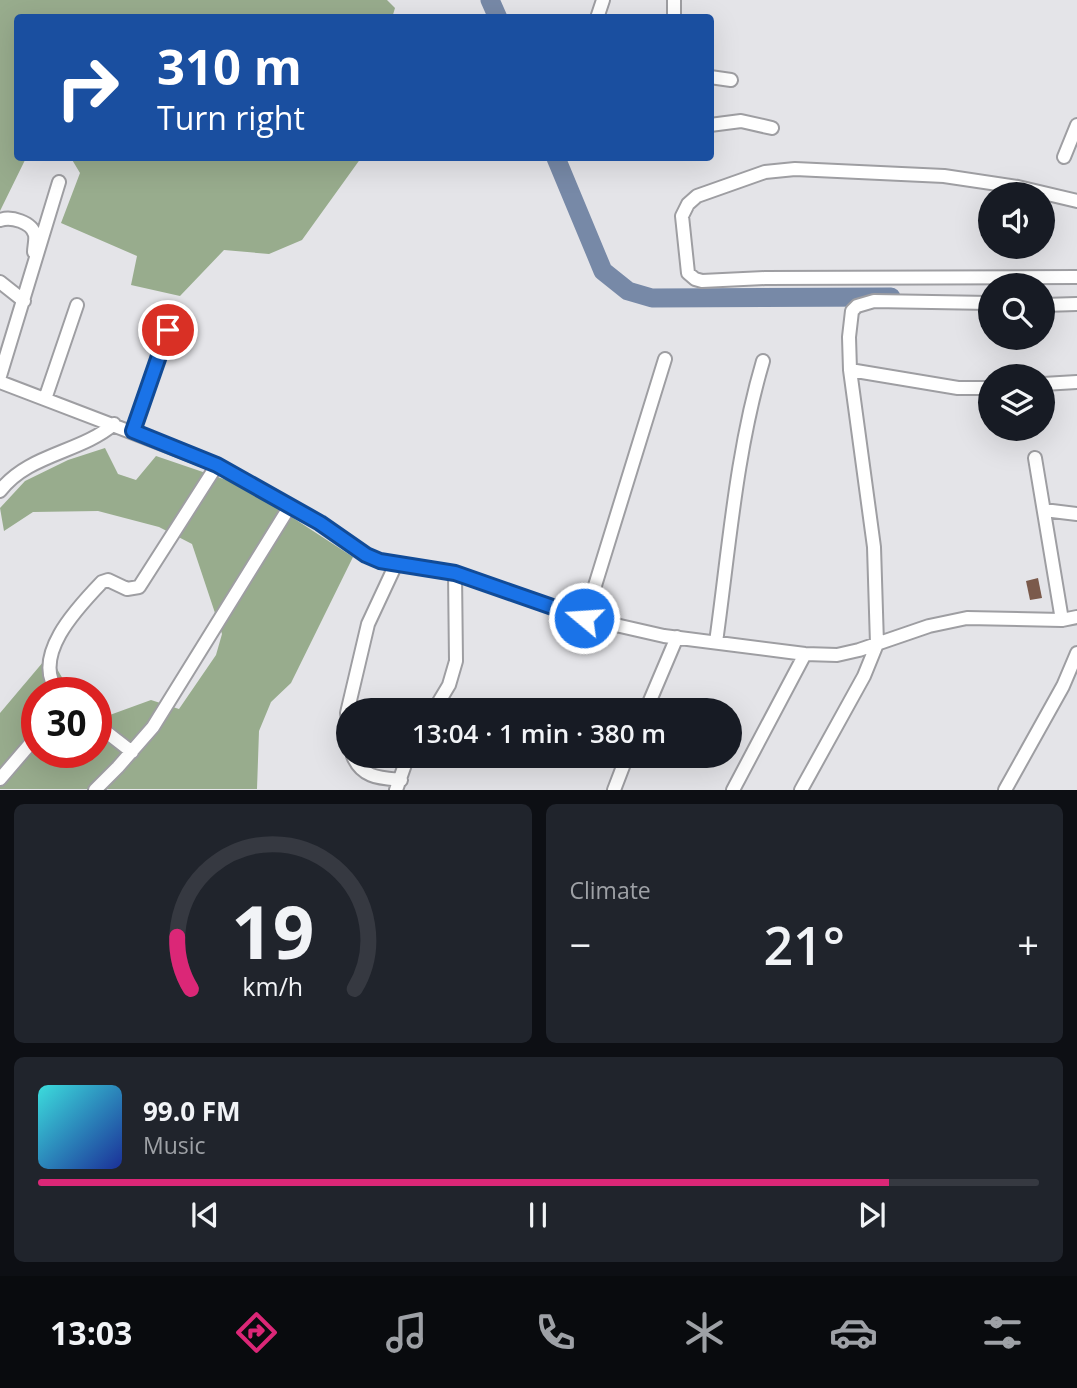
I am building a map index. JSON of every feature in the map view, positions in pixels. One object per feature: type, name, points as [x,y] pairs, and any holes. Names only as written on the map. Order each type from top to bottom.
[{"type":"street","points":[[714,78],[731,80]]},
{"type":"street","points":[[714,124],[741,121],[772,128]]},
{"type":"street","points":[[1064,157],[1077,125]]},
{"type":"street","points":[[1077,201],[1018,187],[944,176],[795,169],[765,172],[697,196],[688,204],[682,216],[688,273],[702,281],[765,278],[1077,277]]},
{"type":"street","points":[[0,376],[59,182]]},
{"type":"street","points":[[0,220],[6,218],[31,228],[35,241],[33,270]]},
{"type":"street","points":[[0,282],[24,300]]},
{"type":"street","points":[[801,789],[864,676],[877,644],[874,547],[850,370],[852,311],[863,303],[874,301],[978,303]]},
{"type":"street","points":[[1055,305],[1077,304]]},
{"type":"street","points":[[45,398],[77,305]]},
{"type":"street","points":[[584,618],[665,359]]},
{"type":"street","points":[[716,642],[752,397],[763,361]]},
{"type":"street","points":[[850,370],[958,388],[978,388]]},
{"type":"street","points":[[0,382],[217,465],[320,523],[366,555],[396,564],[455,573],[584,618],[677,637],[804,654],[837,655],[929,625],[967,618],[1062,620],[1077,617]]},
{"type":"street","points":[[1055,383],[1077,382]]},
{"type":"street","points":[[0,491],[14,477],[34,464],[97,437],[114,424]]},
{"type":"street","points":[[1035,458],[1062,620]]},
{"type":"street","points":[[50,677],[48,668],[51,649],[62,631],[102,582],[108,580],[127,589],[139,587],[217,465]]},
{"type":"street","points":[[95,789],[153,727],[290,506]]},
{"type":"street","points":[[1044,510],[1077,514]]},
{"type":"street","points":[[351,698],[368,624],[396,564]]},
{"type":"street","points":[[441,698],[449,685],[456,661],[455,573]]},
{"type":"street","points":[[651,698],[677,637]]},
{"type":"street","points":[[1005,789],[1058,696],[1077,653]]},
{"type":"street","points":[[733,789],[804,654]]},
{"type":"street","points":[[112,736],[132,751]]},
{"type":"street","points":[[0,779],[21,755]]},
{"type":"street","points":[[360,768],[367,775],[398,785],[404,768]]},
{"type":"street","points":[[614,789],[623,768]]},
{"type":"lane","points":[[133,431],[168,330]]},
{"type":"green space","points":[[0,0],[387,0],[395,8],[393,14],[14,14],[14,161],[25,161],[0,211]]},
{"type":"green space","points":[[73,161],[359,161],[302,240],[269,254],[224,250],[180,296],[131,285],[137,256],[61,223],[80,173]]},
{"type":"green space","points":[[105,448],[118,474],[136,480],[156,456],[244,486],[353,557],[291,683],[271,702],[259,731],[257,789],[0,789],[0,713],[21,688],[21,768],[112,768],[112,714],[151,700],[179,709],[216,655],[222,634],[192,544],[159,527],[98,511],[33,512],[4,531],[0,508],[25,481],[68,460]]},
{"type":"green space","points":[[49,655],[62,677],[30,677]]},
{"type":"building","points":[[1038,578],[1042,598],[1030,600],[1026,581]]},
{"type":"waterway","points":[[490,0],[496,14]]},
{"type":"waterway","points":[[557,161],[603,271],[628,291],[652,298],[891,297]]},
{"type":"route","points":[[168,330],[133,431],[217,465],[320,523],[366,555],[380,561],[455,573],[584,618]]}]
